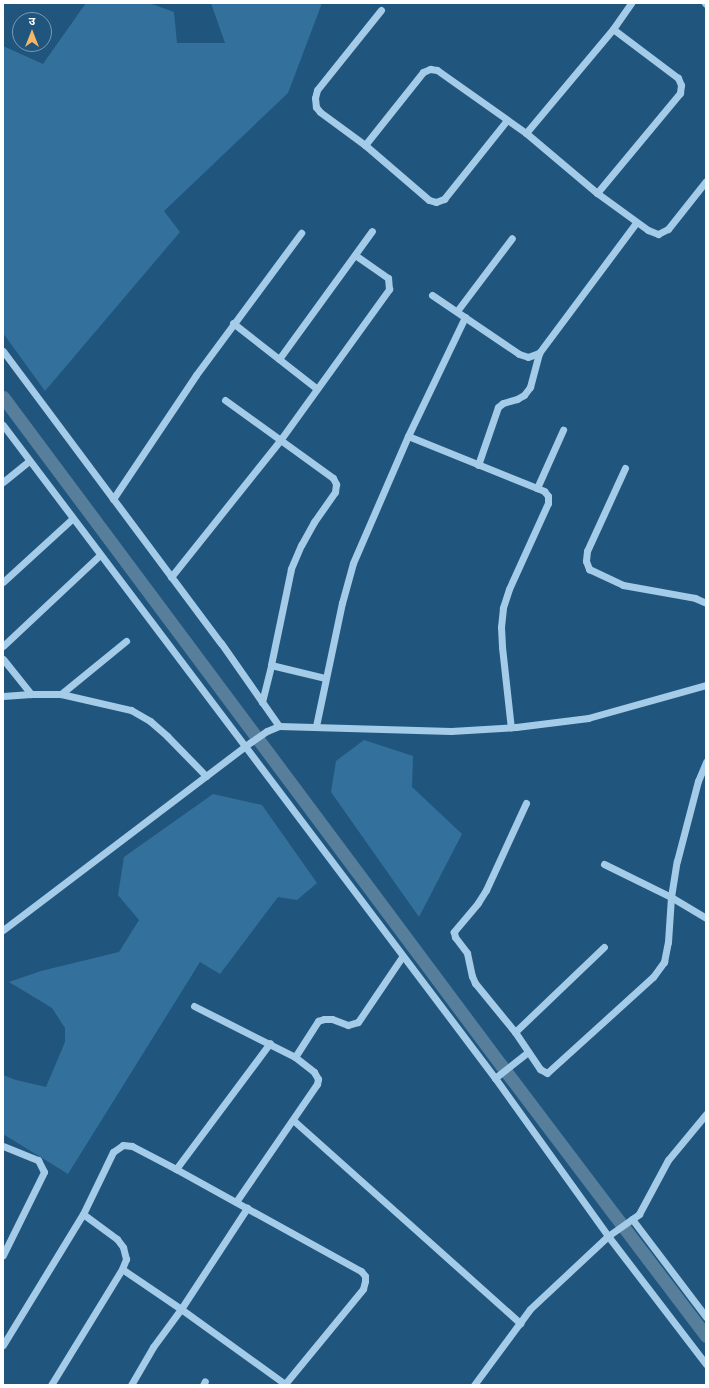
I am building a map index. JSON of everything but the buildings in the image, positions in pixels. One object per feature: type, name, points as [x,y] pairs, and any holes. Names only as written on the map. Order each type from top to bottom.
[{"type":"street","points":[[526,133],[613,29],[631,3]]},
{"type":"street","points":[[381,10],[317,90],[315,98],[316,107],[320,112],[365,145],[429,200],[436,202],[444,199],[507,120]]},
{"type":"street","points":[[597,193],[680,93],[681,86],[678,78],[613,29]]},
{"type":"street","points":[[365,145],[423,72],[430,69],[437,70],[526,133],[597,193],[648,230],[658,234],[668,229],[706,181]]},
{"type":"street","points":[[478,465],[498,407],[504,403],[517,399],[530,387],[539,353],[636,222]]},
{"type":"street","points":[[279,359],[372,232]]},
{"type":"street","points":[[113,499],[196,375],[301,233]]},
{"type":"street","points":[[456,311],[512,238]]},
{"type":"street","points":[[171,577],[281,439],[316,388],[389,289],[388,278],[355,255]]},
{"type":"street","points":[[432,295],[519,354],[528,357],[539,353]]},
{"type":"street","points":[[316,726],[342,603],[353,564],[408,436],[465,318]]},
{"type":"street","points":[[233,323],[316,388]]},
{"type":"street","points":[[3,351],[221,643],[279,726]]},
{"type":"street","points":[[224,400],[281,439],[333,478],[336,484],[335,492],[307,534],[291,569],[262,702]]},
{"type":"street","points":[[3,425],[72,519],[248,744],[402,957],[495,1078],[706,1364]]},
{"type":"street","points":[[538,488],[563,430]]},
{"type":"street","points":[[408,436],[538,488],[544,491],[548,496],[548,503],[509,588],[503,608],[501,626],[510,728]]},
{"type":"street","points":[[3,482],[29,461]]},
{"type":"street","points":[[625,468],[587,551],[586,561],[589,569],[623,586],[695,598],[706,603]]},
{"type":"street","points":[[3,582],[72,519]]},
{"type":"street","points":[[3,646],[100,555]]},
{"type":"street","points":[[61,694],[126,641]]},
{"type":"street","points":[[3,659],[31,694]]},
{"type":"street","points":[[271,665],[326,678]]},
{"type":"street","points":[[3,930],[248,744],[267,731],[279,726],[451,731],[510,728],[588,718],[706,685]]},
{"type":"street","points":[[3,696],[61,694],[131,710],[150,721],[206,776]]},
{"type":"street","points":[[526,803],[478,904],[454,932],[455,937],[467,954],[472,976],[476,983],[515,1032],[543,1072],[547,1073],[552,1071],[653,977],[664,962],[668,942],[671,897],[685,828],[698,781],[706,762]]},
{"type":"street","points":[[604,864],[671,897],[706,918]]},
{"type":"street","points":[[515,1032],[604,947]]},
{"type":"street","points":[[295,1057],[318,1021],[332,1019],[348,1025],[358,1022],[402,957]]},
{"type":"street","points":[[194,1006],[270,1043],[295,1057],[314,1072],[318,1079],[293,1120],[236,1202]]},
{"type":"street","points":[[176,1169],[270,1043]]},
{"type":"street","points":[[495,1078],[528,1052]]},
{"type":"street","points":[[474,1385],[520,1322],[544,1295],[610,1234],[632,1219],[643,1208],[668,1160],[706,1114]]},
{"type":"street","points":[[293,1120],[520,1322]]},
{"type":"street","points":[[3,1345],[83,1214],[114,1152],[118,1147],[123,1145],[132,1146],[176,1169],[361,1271],[365,1276],[363,1289],[285,1385],[181,1309],[122,1269]]},
{"type":"street","points":[[3,1146],[38,1160],[44,1172],[3,1255]]},
{"type":"street","points":[[131,1385],[153,1347],[181,1309],[247,1208]]},
{"type":"street","points":[[51,1385],[122,1269],[126,1259],[123,1247],[117,1239],[83,1214]]},
{"type":"street","points":[[632,1219],[706,1317]]},
{"type":"shaded area","points":[[86,3],[149,3],[174,12],[177,43],[225,43],[211,3],[322,3],[288,93],[164,211],[180,232],[45,391],[3,333],[3,46],[12,50],[12,52],[16,52],[43,64]]},
{"type":"shaded area","points":[[364,740],[413,756],[412,787],[462,834],[419,917],[331,792],[336,761]]},
{"type":"shaded area","points":[[213,794],[262,805],[317,883],[297,900],[278,897],[220,974],[200,962],[68,1174],[3,1134],[3,1075],[16,1080],[46,1087],[65,1042],[65,1028],[52,1008],[9,982],[41,971],[119,952],[139,920],[118,895],[124,857]]},
{"type":"waterway","points":[[3,397],[501,1065],[706,1336]]}]
